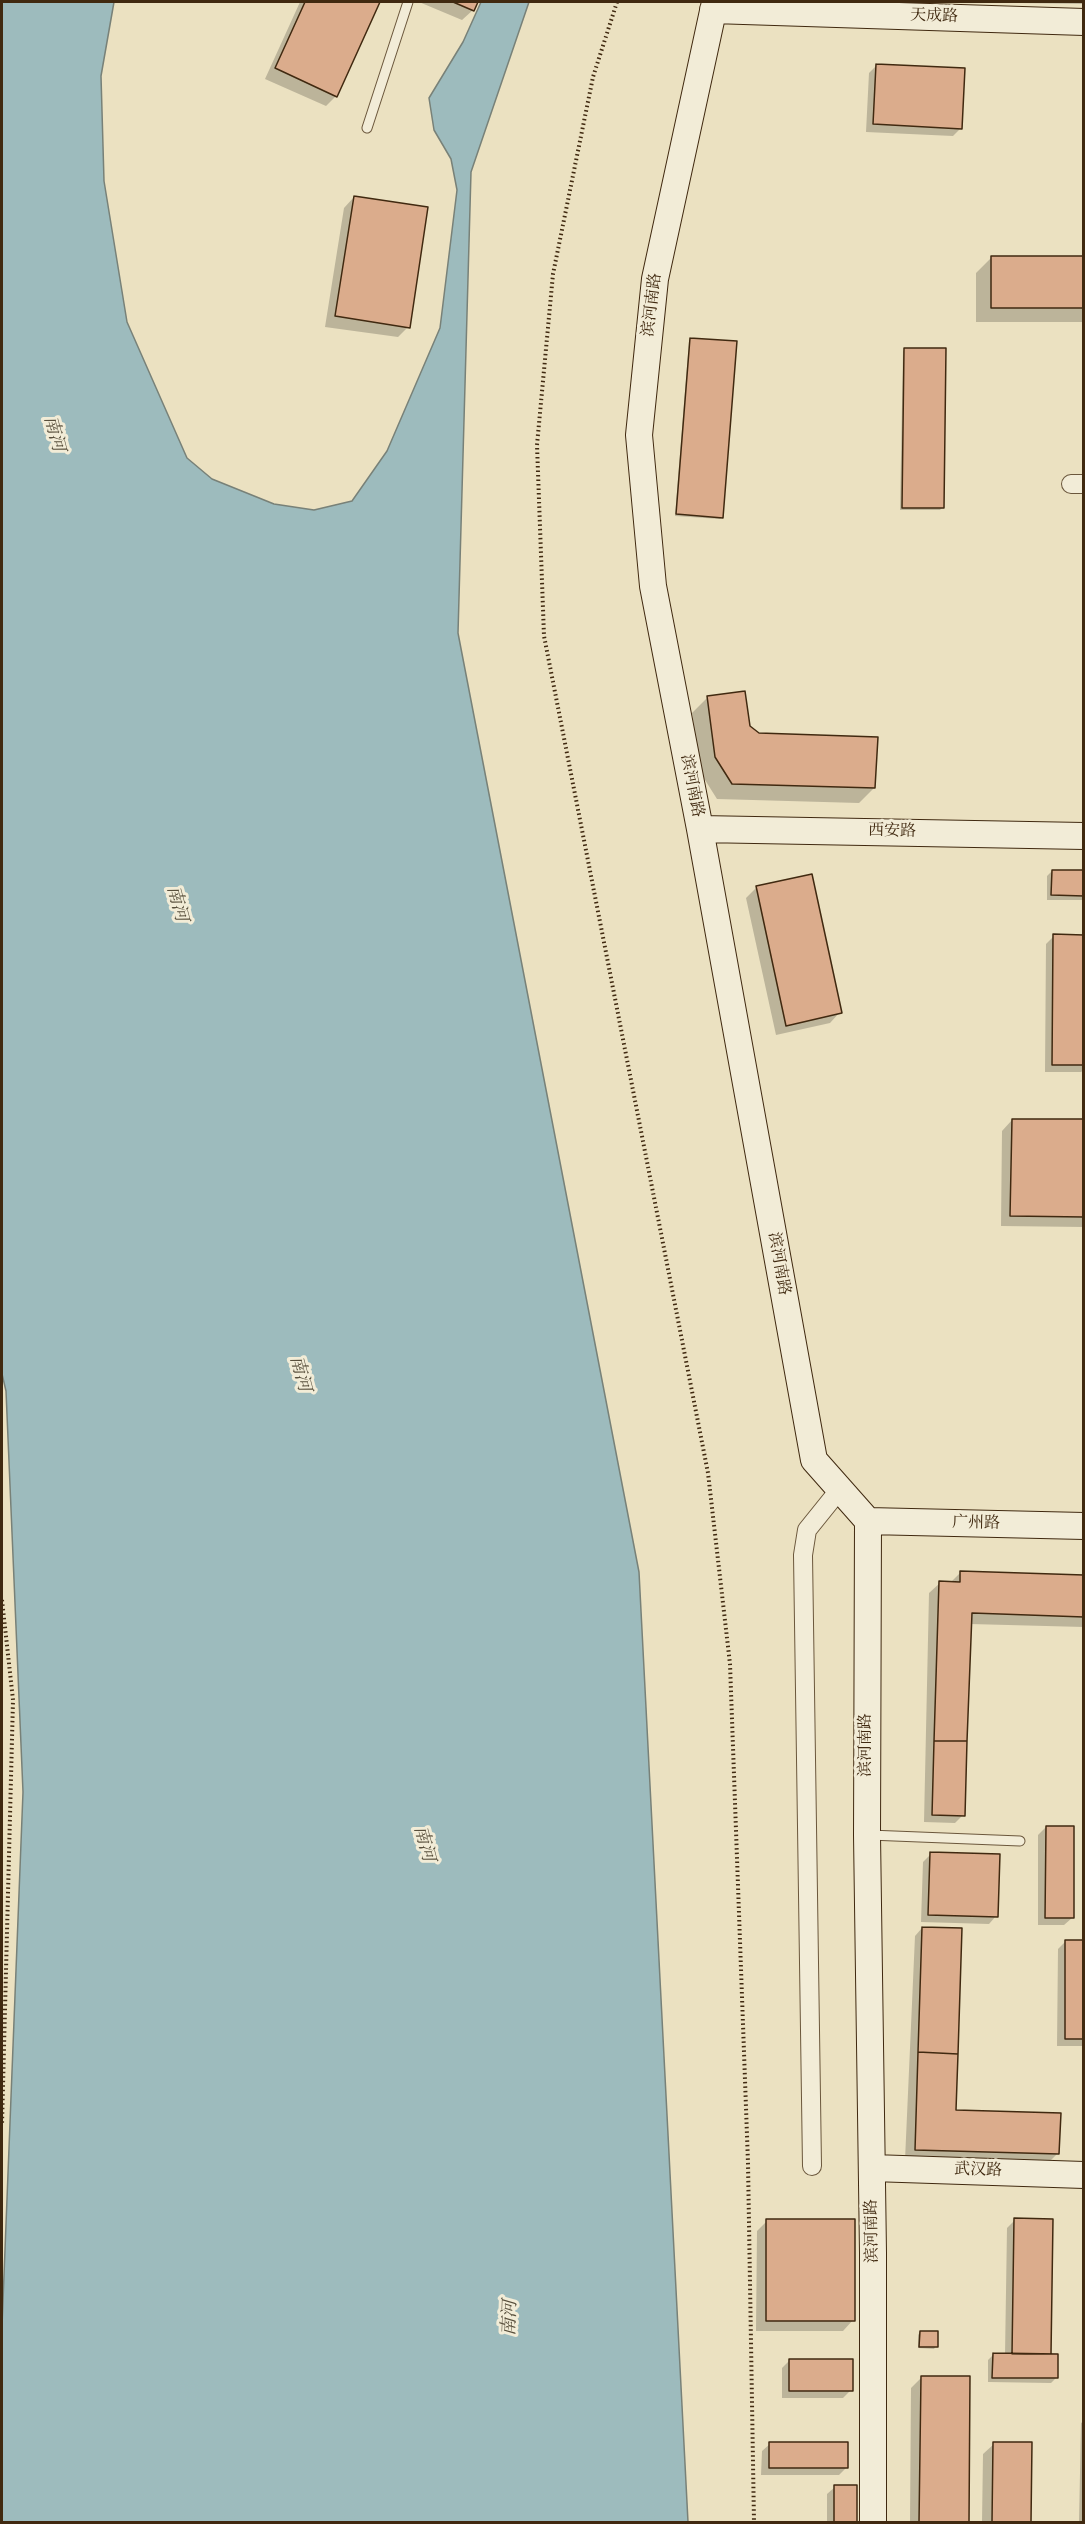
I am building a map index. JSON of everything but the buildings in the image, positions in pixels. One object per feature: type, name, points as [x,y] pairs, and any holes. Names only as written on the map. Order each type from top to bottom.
[{"type":"main road","name":"天成路","points":[[714,6],[1083,22]]},
{"type":"main road","name":"滨河南路","points":[[714,6],[655,279],[639,435],[653,586],[700,829],[814,1460],[868,1521],[867,1835],[872,2168],[873,2523]]},
{"type":"main road","name":"西安路","points":[[700,829],[1083,836]]},
{"type":"main road","name":"广州路","points":[[868,1521],[1083,1526]]},
{"type":"main road","name":"武汉路","points":[[872,2168],[1083,2175]]},
{"type":"street","points":[[813,2166],[803,1555],[807,1530],[840,1489]]},
{"type":"lane","points":[[367,128],[408,2]]},
{"type":"lane","points":[[867,1835],[1020,1841]]},
{"type":"path","points":[[616,2],[593,77],[553,274],[537,445],[544,636],[708,1473],[730,1664],[748,2163],[754,2523]]},
{"type":"path","points":[[2,1600],[13,1700],[2,2125]]},
{"type":"water","name":"南河","points":[[2,2],[114,2],[101,76],[104,181],[127,322],[187,458],[212,479],[274,504],[314,510],[352,501],[387,451],[440,328],[457,190],[451,159],[434,130],[429,98],[463,42],[481,2],[529,2],[471,172],[458,633],[639,1572],[688,2522],[2,2522],[2,2326],[23,1792],[6,1391],[2,1374]]}]
